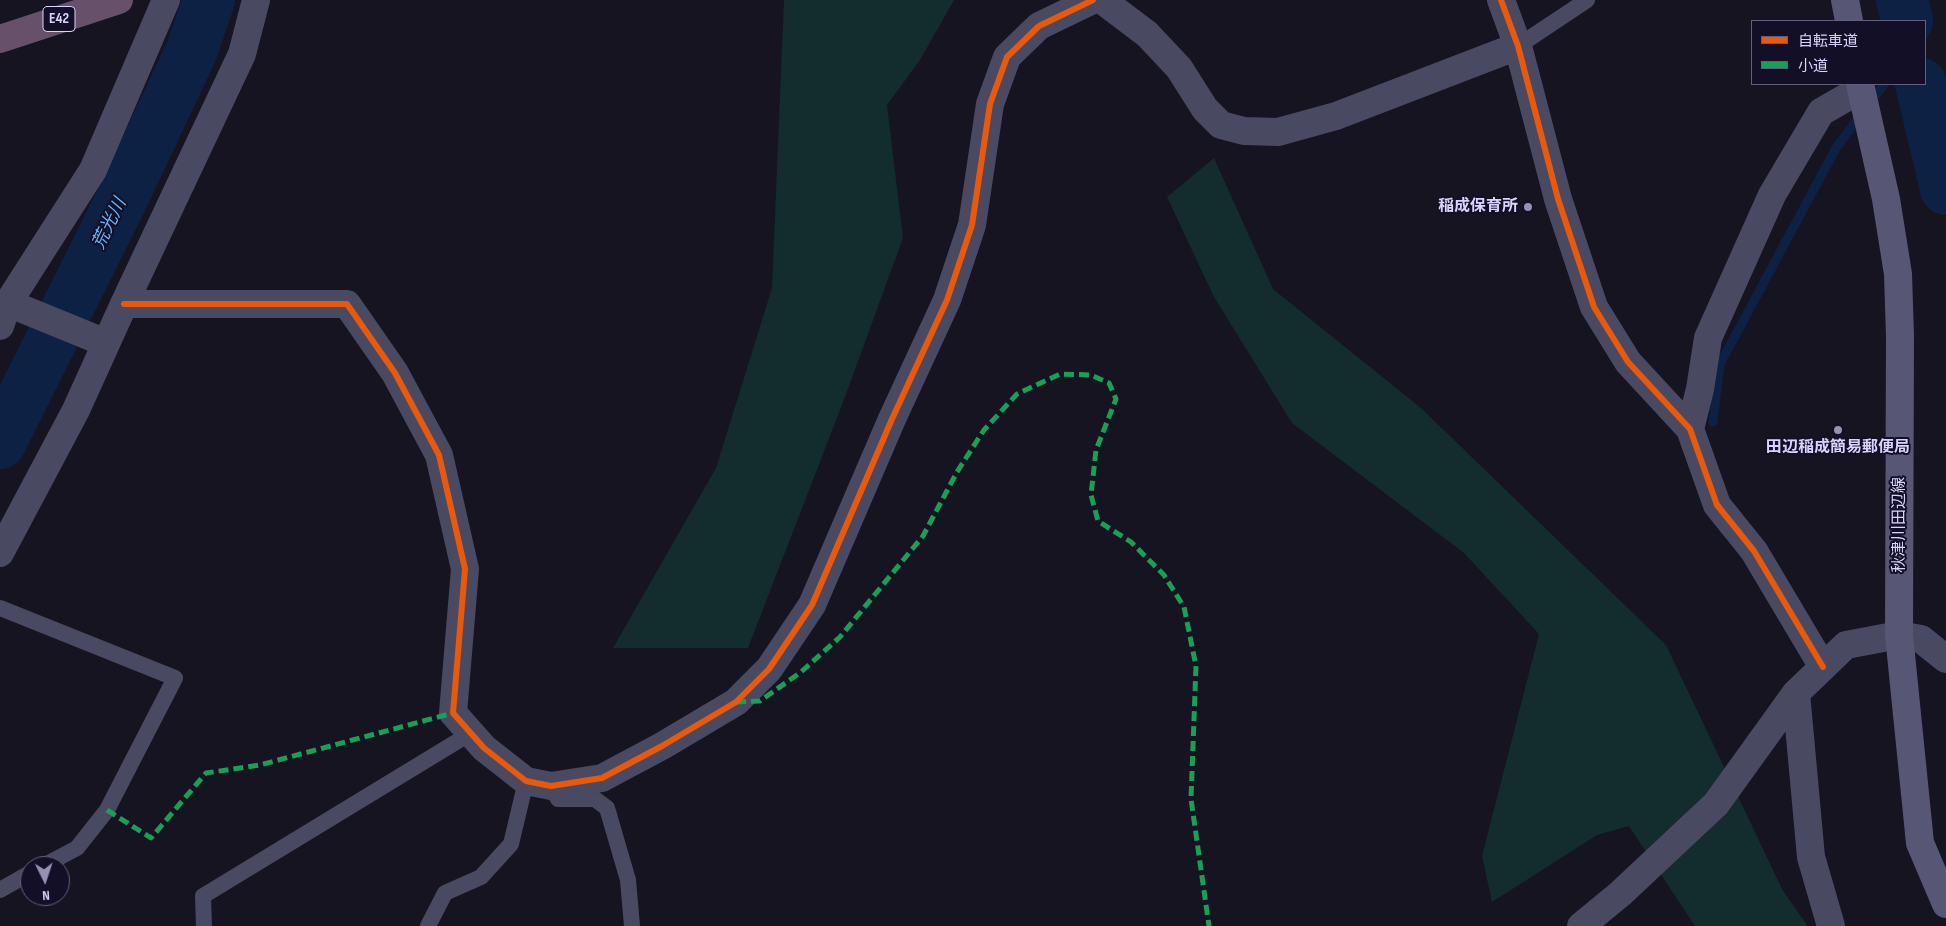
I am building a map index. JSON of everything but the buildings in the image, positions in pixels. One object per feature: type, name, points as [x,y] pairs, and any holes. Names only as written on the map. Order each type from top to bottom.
[{"type":"highway","name":"E42","points":[[0,39],[118,0]]},
{"type":"main road","points":[[1846,0],[1849,20]]},
{"type":"main road","name":"秋津川田辺線","points":[[1861,87],[1886,199],[1898,274],[1910,637],[1920,843],[1946,904]]},
{"type":"street","points":[[106,343],[3,310],[93,170],[166,0]]},
{"type":"street","points":[[0,553],[76,410],[242,54],[256,0]]},
{"type":"street","points":[[124,304],[347,304],[395,373],[439,455],[465,569],[453,712],[484,748],[539,784],[602,778],[662,746],[736,702],[769,669],[812,605],[892,419],[948,300],[972,225],[990,104],[1007,57],[1038,26],[1093,0]]},
{"type":"street","points":[[1102,0],[1147,34],[1179,68],[1205,109],[1221,125],[1244,131],[1278,132],[1336,116],[1518,46]]},
{"type":"street","points":[[1501,0],[1518,46],[1558,199],[1594,307],[1628,362],[1690,430],[1717,505],[1754,551],[1823,667]]},
{"type":"street","points":[[1690,430],[1700,389],[1708,338],[1772,195],[1821,112],[1861,87]]},
{"type":"street","points":[[1581,926],[1620,894],[1716,804],[1796,694],[1846,645],[1910,637],[1946,659]]},
{"type":"street","points":[[1796,694],[1811,857],[1830,926]]},
{"type":"lane","points":[[1518,46],[1587,0]]},
{"type":"lane","points":[[0,608],[175,678],[107,810],[77,848],[62,856]]},
{"type":"lane","points":[[204,926],[203,896],[471,733]]},
{"type":"lane","points":[[428,926],[445,893],[481,877],[511,844],[539,784],[558,799],[595,799],[607,808],[628,880],[632,926]]},
{"type":"lane","points":[[0,890],[20,879]]},
{"type":"green space","points":[[784,0],[954,0],[920,60],[887,105],[903,238],[845,397],[748,648],[613,648],[716,468],[772,288]]},
{"type":"green space","points":[[1214,158],[1273,289],[1421,408],[1666,645],[1783,891],[1808,926],[1695,926],[1629,826],[1597,835],[1492,902],[1482,856],[1539,634],[1464,553],[1292,423],[1214,297],[1167,197]]},
{"type":"waterway","name":"荒光川","points":[[0,443],[120,203],[192,50],[209,0]]},
{"type":"waterway","points":[[1902,0],[1907,20]]},
{"type":"waterway","points":[[1870,103],[1883,85]]},
{"type":"waterway","points":[[1921,85],[1946,189]]},
{"type":"waterway","points":[[1713,422],[1720,364],[1836,148],[1862,113]]},
{"type":"marked path","points":[[736,702],[760,701],[801,672],[840,637],[923,536],[957,472],[984,430],[1017,394],[1060,374],[1091,375],[1109,383],[1116,399],[1096,450],[1091,495],[1098,521],[1131,542],[1164,575],[1184,607],[1196,666],[1191,799],[1209,926]]},
{"type":"marked path","points":[[107,810],[151,838],[206,773],[260,765],[453,713]]},
{"type":"cycle path","points":[[124,304],[347,304],[395,373],[439,455],[465,569],[453,713],[484,748],[526,781],[551,786],[602,778],[662,746],[736,702],[769,669],[812,605],[892,419],[947,300],[972,225],[990,104],[1007,57],[1039,26],[1093,0]]},
{"type":"cycle path","points":[[1501,0],[1518,46],[1558,199],[1594,307],[1628,362],[1690,429],[1717,505],[1754,551],[1823,667]]},
{"type":"place","name":"稲成保育所","points":[[1528,207]]},
{"type":"place","name":"田辺稲成簡易郵便局","points":[[1838,430]]}]
